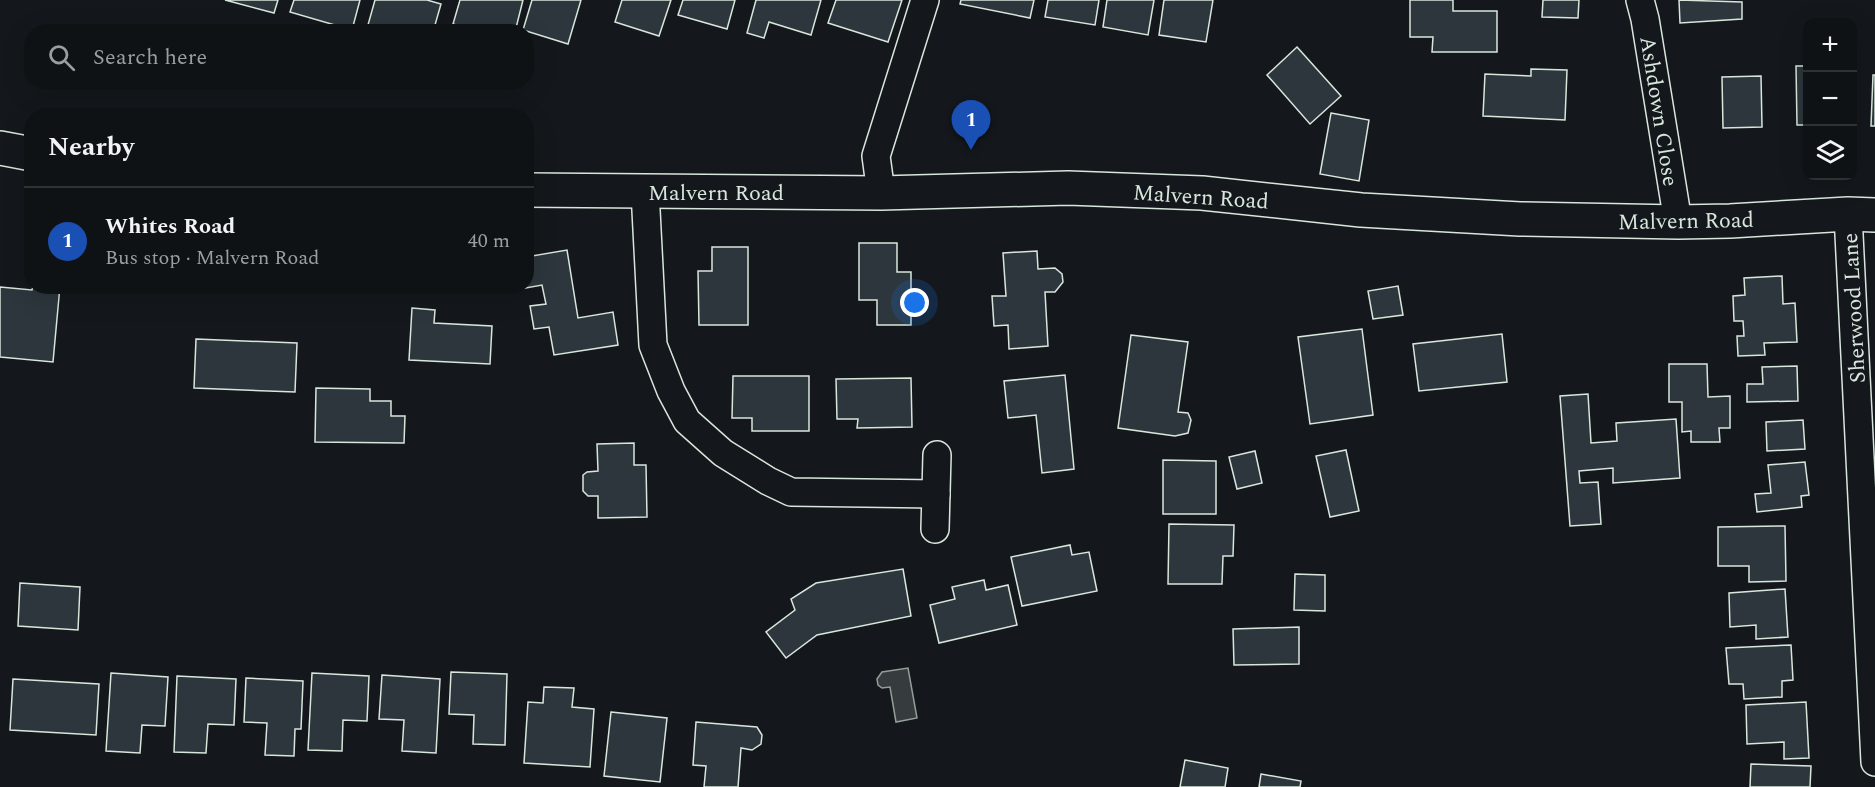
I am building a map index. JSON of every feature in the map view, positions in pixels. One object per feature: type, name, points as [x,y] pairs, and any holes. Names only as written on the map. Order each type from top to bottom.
[{"type":"main road","points":[[0,148],[24,152]]},
{"type":"main road","name":"Malvern Road","points":[[534,190],[880,193],[1068,188],[1191,192],[1361,210],[1520,219],[1678,222],[1862,214]]},
{"type":"street","points":[[880,193],[876,156],[925,0]]},
{"type":"street","name":"Ashdown Close","points":[[1640,0],[1678,222]]},
{"type":"street","points":[[645,191],[653,345],[671,391],[687,421],[723,453],[768,481],[791,492],[936,494]]},
{"type":"street","name":"Sherwood Lane","points":[[1862,214],[1875,762]]},
{"type":"street","points":[[935,530],[937,455]]},
{"type":"shaded area","points":[[908,668],[917,718],[896,722],[890,687],[882,688],[878,685],[877,679],[882,672]]},
{"type":"building","points":[[225,0],[278,0],[274,13]]},
{"type":"building","points":[[294,0],[360,0],[354,24],[331,24],[290,12]]},
{"type":"building","points":[[375,0],[427,0],[441,4],[435,24],[368,24]]},
{"type":"building","points":[[460,0],[523,0],[517,24],[453,24]]},
{"type":"building","points":[[532,0],[581,0],[568,44],[534,33],[534,24],[525,24]]},
{"type":"building","points":[[622,0],[671,0],[659,36],[615,22]]},
{"type":"building","points":[[683,0],[735,0],[727,29],[678,15]]},
{"type":"building","points":[[756,0],[821,0],[811,35],[769,22],[764,38],[747,33]]},
{"type":"building","points":[[836,0],[902,0],[888,42],[828,23]]},
{"type":"building","points":[[961,0],[1034,0],[1030,18],[960,4]]},
{"type":"building","points":[[1048,0],[1099,0],[1095,25],[1045,17]]},
{"type":"building","points":[[1107,0],[1154,0],[1148,35],[1103,27]]},
{"type":"building","points":[[1164,0],[1213,0],[1206,42],[1159,35]]},
{"type":"building","points":[[1410,0],[1453,0],[1453,11],[1497,11],[1497,52],[1432,52],[1433,37],[1410,37]]},
{"type":"building","points":[[1543,0],[1579,0],[1578,18],[1542,17]]},
{"type":"building","points":[[1679,0],[1742,2],[1742,19],[1680,23]]},
{"type":"building","points":[[1297,47],[1341,96],[1310,124],[1267,75]]},
{"type":"building","points":[[1796,66],[1803,66],[1803,125],[1797,125]]},
{"type":"building","points":[[1531,69],[1567,70],[1565,120],[1483,116],[1485,74],[1531,76]]},
{"type":"building","points":[[1873,75],[1875,75],[1875,126],[1871,126]]},
{"type":"building","points":[[1761,76],[1762,127],[1723,128],[1722,77]]},
{"type":"building","points":[[1331,113],[1369,120],[1359,181],[1320,174]]},
{"type":"building","points":[[859,243],[897,243],[897,272],[911,272],[911,325],[877,325],[877,300],[859,300]]},
{"type":"building","points":[[712,247],[748,247],[748,325],[699,325],[698,271],[712,271]]},
{"type":"building","points":[[567,250],[578,318],[613,312],[618,345],[554,355],[549,327],[534,329],[530,306],[546,304],[542,285],[534,286],[534,256]]},
{"type":"building","points":[[1037,251],[1038,269],[1055,268],[1062,274],[1063,282],[1055,292],[1045,292],[1048,346],[1009,349],[1008,325],[994,326],[992,296],[1006,296],[1003,253]]},
{"type":"building","points":[[1782,276],[1783,304],[1795,303],[1797,342],[1764,343],[1765,355],[1738,356],[1737,336],[1744,336],[1743,321],[1734,321],[1733,296],[1745,295],[1744,278]]},
{"type":"building","points":[[1398,286],[1403,315],[1373,319],[1368,291]]},
{"type":"building","points":[[0,287],[24,289],[24,294],[59,294],[53,362],[0,357]]},
{"type":"building","points":[[412,308],[435,310],[434,323],[492,326],[490,364],[409,360]]},
{"type":"building","points":[[1362,329],[1373,415],[1310,424],[1298,337]]},
{"type":"building","points":[[1502,334],[1507,382],[1419,391],[1413,344]]},
{"type":"building","points":[[1131,335],[1188,342],[1178,412],[1188,413],[1191,420],[1188,433],[1175,436],[1118,428]]},
{"type":"building","points":[[196,339],[297,343],[295,392],[194,388]]},
{"type":"building","points":[[1669,364],[1707,364],[1708,397],[1730,396],[1730,428],[1719,428],[1720,442],[1691,442],[1691,431],[1682,432],[1682,402],[1669,402]]},
{"type":"building","points":[[1797,366],[1798,401],[1747,402],[1747,384],[1763,384],[1762,367]]},
{"type":"building","points":[[1065,375],[1074,469],[1042,473],[1036,415],[1008,418],[1004,381]]},
{"type":"building","points":[[733,376],[809,376],[809,431],[752,431],[752,418],[732,418]]},
{"type":"building","points":[[911,378],[912,427],[857,428],[858,419],[837,419],[836,379]]},
{"type":"building","points":[[316,388],[370,389],[370,401],[391,401],[391,416],[405,416],[404,443],[315,442]]},
{"type":"building","points":[[1588,394],[1591,443],[1617,441],[1616,423],[1676,419],[1680,478],[1613,483],[1613,468],[1579,471],[1580,483],[1598,482],[1601,524],[1570,526],[1560,396]]},
{"type":"building","points":[[1803,420],[1805,449],[1767,451],[1766,422]]},
{"type":"building","points":[[634,443],[634,465],[646,465],[647,517],[598,518],[598,496],[588,496],[583,491],[583,475],[587,472],[598,471],[597,444]]},
{"type":"building","points":[[1346,450],[1359,511],[1330,517],[1316,456]]},
{"type":"building","points":[[1255,451],[1262,483],[1237,489],[1229,457]]},
{"type":"building","points":[[1163,460],[1216,461],[1216,514],[1163,514]]},
{"type":"building","points":[[1805,462],[1809,495],[1801,496],[1802,507],[1757,512],[1755,494],[1771,493],[1768,465]]},
{"type":"building","points":[[1169,524],[1234,525],[1233,556],[1223,556],[1222,584],[1168,584]]},
{"type":"building","points":[[1785,526],[1786,581],[1749,582],[1749,566],[1718,566],[1718,527]]},
{"type":"building","points":[[1070,545],[1072,555],[1089,552],[1097,591],[1022,606],[1011,557]]},
{"type":"building","points":[[903,569],[911,616],[817,635],[786,658],[766,632],[795,610],[791,599],[816,583]]},
{"type":"building","points":[[1295,574],[1325,575],[1325,611],[1294,610]]},
{"type":"building","points":[[984,580],[986,590],[1008,585],[1017,625],[939,643],[930,605],[955,599],[952,587]]},
{"type":"building","points":[[20,583],[80,587],[78,630],[18,626]]},
{"type":"building","points":[[1785,589],[1788,637],[1756,639],[1756,625],[1730,627],[1729,593]]},
{"type":"building","points":[[1299,627],[1299,664],[1234,665],[1233,629]]},
{"type":"building","points":[[1791,645],[1793,680],[1782,681],[1782,697],[1744,699],[1743,684],[1729,684],[1726,648]]},
{"type":"building","points":[[451,672],[507,674],[505,745],[473,744],[474,715],[449,714]]},
{"type":"building","points":[[111,673],[168,677],[165,726],[142,725],[140,753],[106,751]]},
{"type":"building","points":[[312,673],[369,676],[367,721],[343,720],[342,751],[308,750]]},
{"type":"building","points":[[382,675],[440,679],[436,753],[402,751],[404,720],[379,719]]},
{"type":"building","points":[[177,676],[236,679],[234,725],[208,724],[206,753],[174,752]]},
{"type":"building","points":[[246,678],[303,681],[301,729],[295,729],[294,756],[265,755],[267,723],[244,722]]},
{"type":"building","points":[[13,679],[99,684],[96,735],[10,730]]},
{"type":"building","points":[[544,687],[574,688],[572,707],[594,709],[590,767],[524,763],[528,702],[543,703]]},
{"type":"building","points":[[1806,702],[1809,758],[1784,759],[1784,742],[1747,744],[1746,705]]},
{"type":"building","points":[[611,712],[667,718],[660,782],[604,776]]},
{"type":"building","points":[[696,722],[757,727],[762,735],[761,744],[752,750],[741,748],[738,787],[704,787],[706,766],[693,765]]},
{"type":"building","points":[[1185,760],[1228,768],[1225,787],[1180,787]]},
{"type":"building","points":[[1751,764],[1811,766],[1810,787],[1750,787]]},
{"type":"building","points":[[1261,774],[1301,781],[1300,787],[1259,787]]},
{"type":"place","name":"Whites Road","points":[[971,150]]}]
